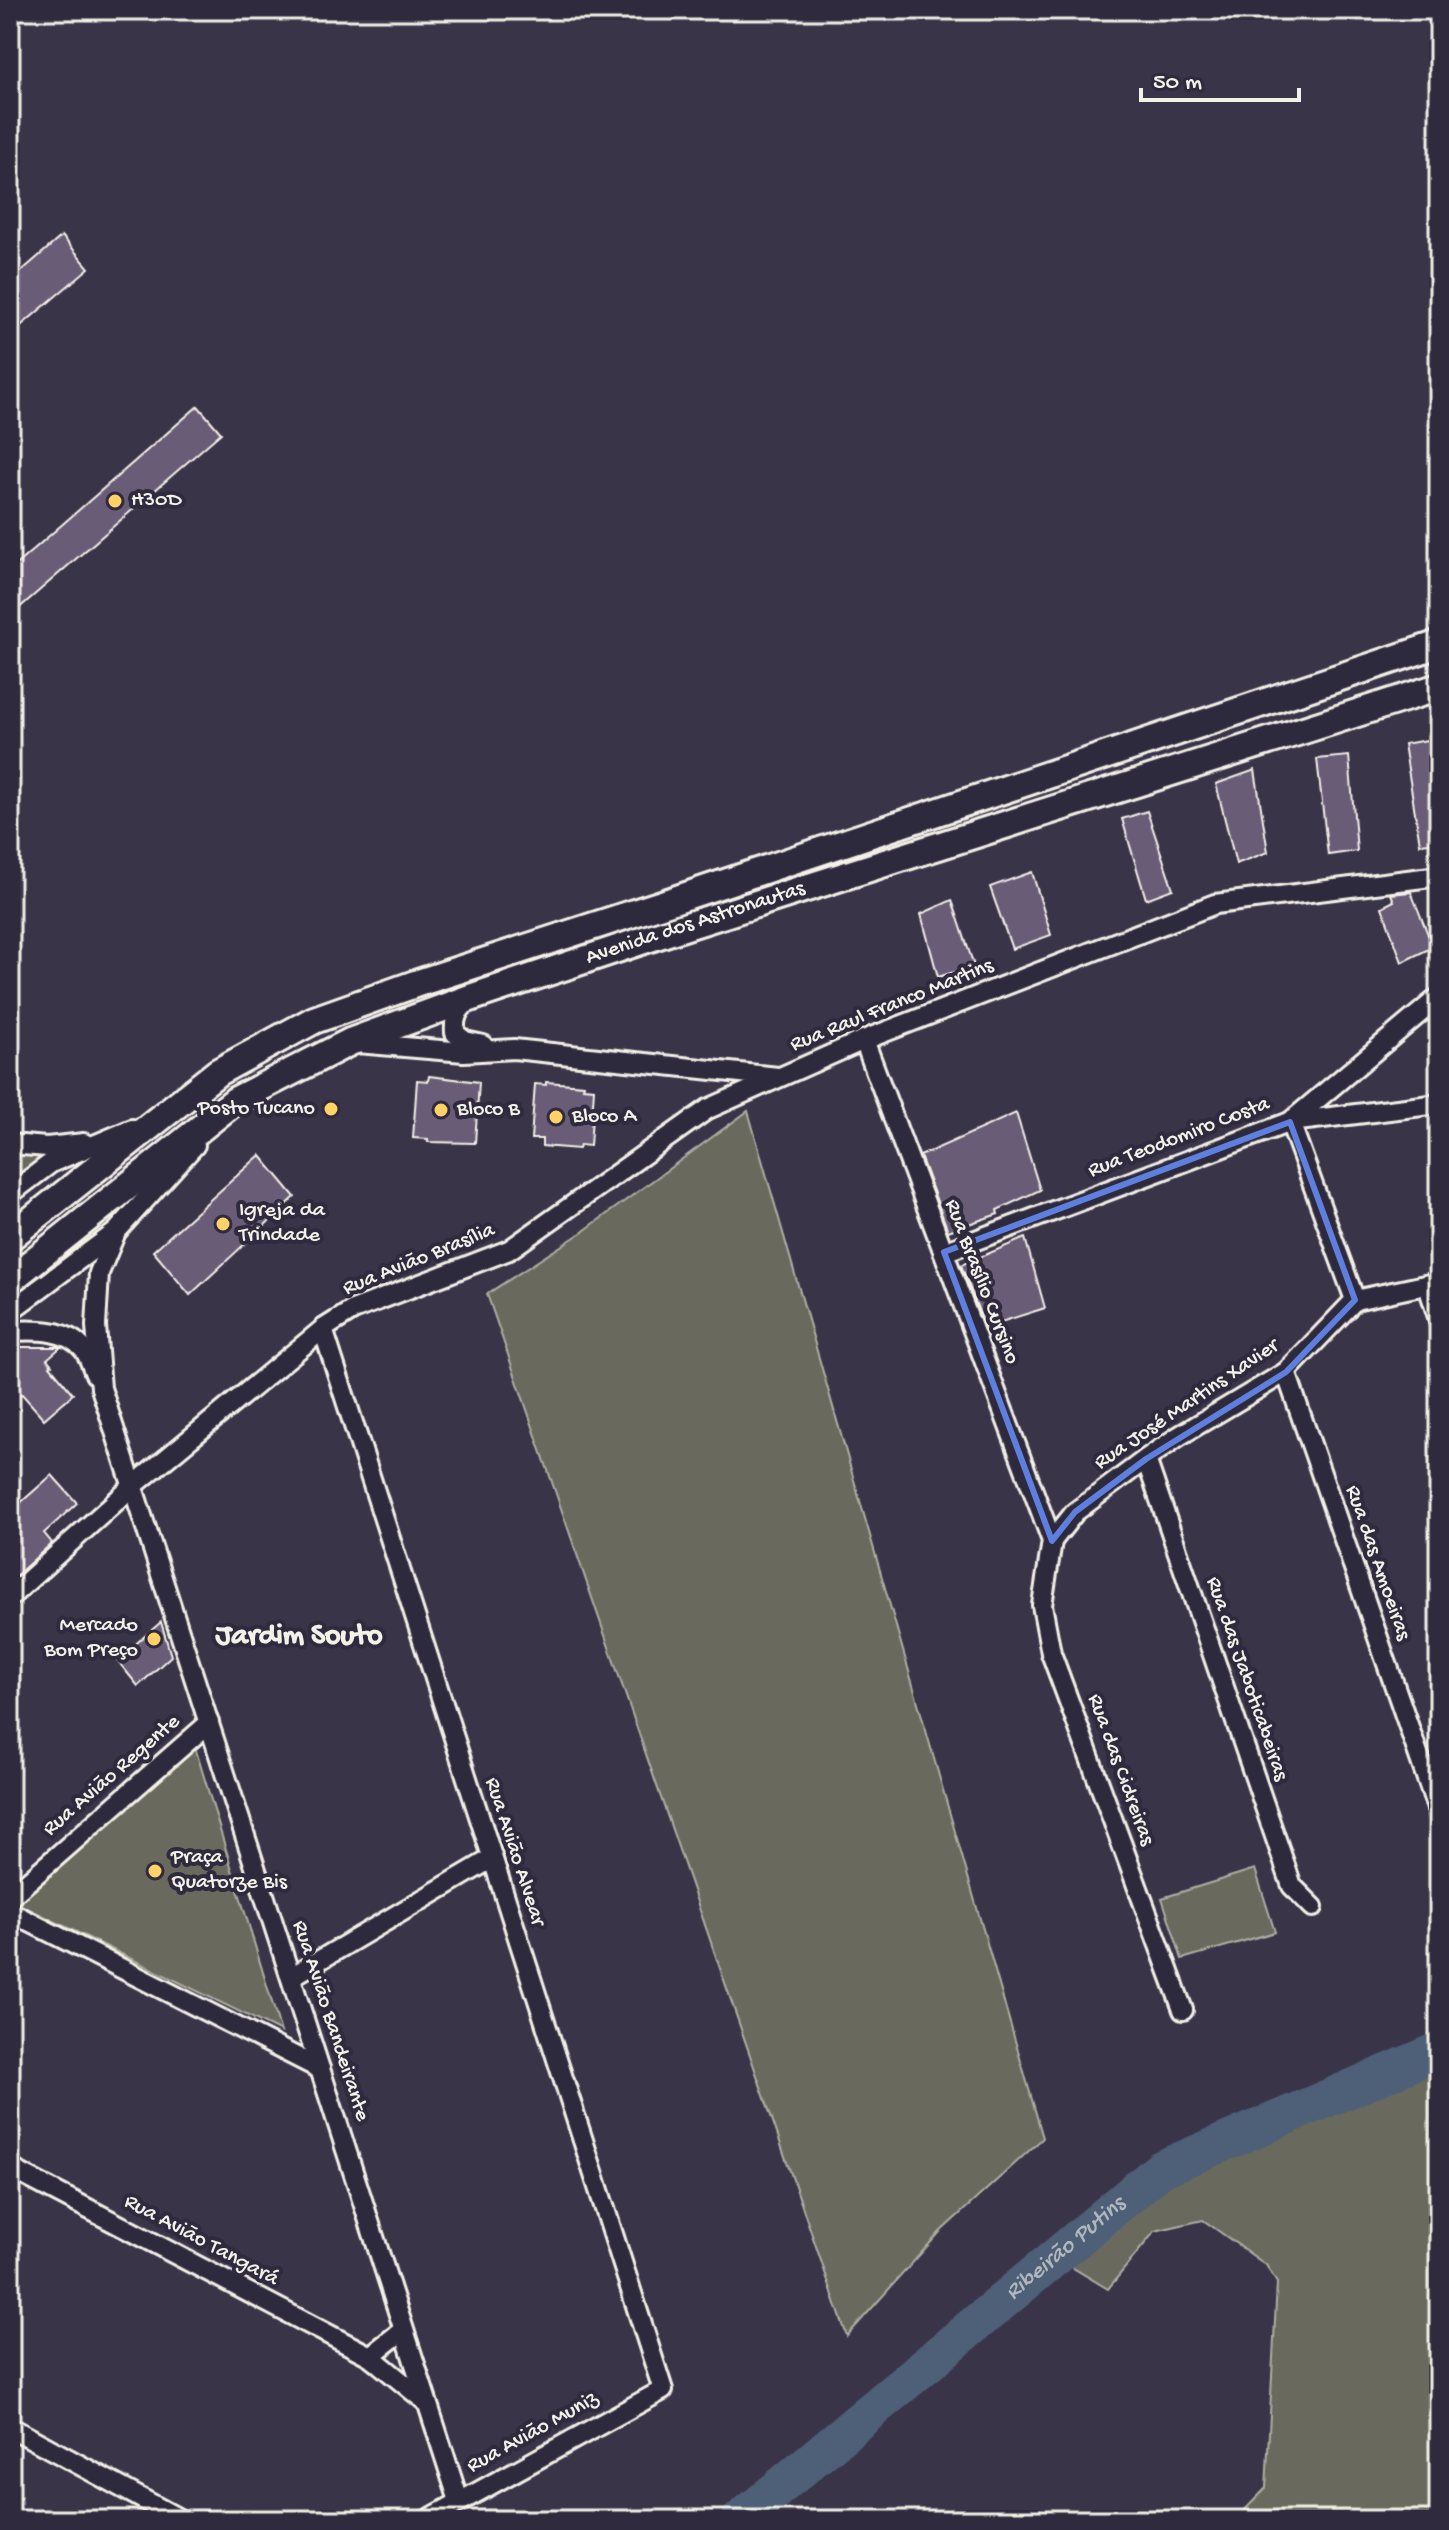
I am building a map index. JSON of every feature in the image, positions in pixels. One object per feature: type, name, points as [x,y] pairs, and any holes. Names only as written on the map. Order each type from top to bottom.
[{"type":"main road","name":"Avenida dos Astronautas","points":[[10,1237],[112,1146],[164,1114],[218,1072],[314,1020],[1439,644]]},
{"type":"main road","name":"Avenida dos Astronautas","points":[[10,1280],[138,1191],[236,1100],[350,1042],[473,997],[937,845],[1439,687]]},
{"type":"street","name":"Rua Raul Franco Martins","points":[[350,1042],[464,1052],[514,1049],[780,1078],[864,1040],[1215,904],[1439,876]]},
{"type":"street","points":[[473,997],[458,1010],[454,1019],[455,1033],[465,1041],[514,1049]]},
{"type":"street","points":[[1439,997],[1290,1122],[1355,1300],[1433,1284],[1439,1320]]},
{"type":"street","name":"Rua Brasílio Cursino","points":[[864,1040],[1052,1541]]},
{"type":"street","name":"Rua Avião Brasília","points":[[10,1597],[133,1486],[323,1329],[353,1310],[509,1250],[708,1109],[780,1078]]},
{"type":"street","name":"Rua Teodomiro Costa","points":[[944,1252],[1290,1122],[1439,1104]]},
{"type":"street","points":[[10,1144],[112,1146]]},
{"type":"street","points":[[10,1311],[116,1232],[138,1191],[112,1146]]},
{"type":"street","points":[[10,1194],[51,1163],[112,1146]]},
{"type":"street","name":"Rua Avião Bandeirante","points":[[116,1232],[99,1273],[96,1326],[101,1388],[459,2501]]},
{"type":"street","name":"Rua José Martins Xavier","points":[[1052,1541],[1075,1512],[1146,1459],[1286,1372],[1355,1300]]},
{"type":"street","name":"Rua Avião Alvear","points":[[323,1329],[663,2390]]},
{"type":"street","points":[[10,1331],[51,1332],[71,1339],[85,1351],[101,1388]]},
{"type":"street","name":"Rua das Amoeiras","points":[[1286,1372],[1439,1814]]},
{"type":"street","name":"Rua das Jaboticabeiras","points":[[1146,1459],[1292,1886],[1313,1907]]},
{"type":"street","name":"Rua das Cidreiras","points":[[1052,1541],[1042,1605],[1051,1653],[1183,2010]]},
{"type":"street","name":"Rua Avião Regente","points":[[10,1897],[209,1723]]},
{"type":"street","points":[[291,1977],[491,1859]]},
{"type":"street","points":[[10,1912],[320,2069]]},
{"type":"street","name":"Rua Avião Tangará","points":[[10,2168],[370,2356],[425,2402]]},
{"type":"street","points":[[370,2356],[403,2330]]},
{"type":"street","name":"Rua Avião Muniz","points":[[427,2520],[663,2390]]},
{"type":"street","points":[[10,2427],[181,2520]]},
{"type":"highlighted area","points":[[1290,1122],[1355,1300],[1286,1372],[1146,1459],[1075,1512],[1052,1541],[944,1252]]},
{"type":"green space","points":[[748,1111],[1043,2138],[940,2232],[847,2336],[487,1294],[581,1233]]},
{"type":"green space","points":[[10,1153],[45,1156],[10,1182]]},
{"type":"green space","points":[[195,1747],[281,2032],[17,1903]]},
{"type":"green space","points":[[1255,1869],[1275,1932],[1182,1959],[1162,1898]]},
{"type":"green space","points":[[1439,2051],[1439,2520],[1235,2520],[1266,2488],[1277,2283],[1266,2265],[1203,2220],[1155,2231],[1108,2289],[1055,2257],[1161,2169]]},
{"type":"building","points":[[62,236],[89,268],[10,335],[10,281]]},
{"type":"building","name":"H30D","points":[[198,406],[221,433],[10,616],[10,570]]},
{"type":"building","points":[[1439,738],[1439,842],[1420,844],[1404,744]]},
{"type":"building","points":[[1349,756],[1357,851],[1328,855],[1317,759]]},
{"type":"building","points":[[1255,770],[1268,852],[1236,864],[1216,784]]},
{"type":"building","points":[[1147,811],[1173,889],[1146,899],[1122,819]]},
{"type":"building","points":[[1032,872],[1051,935],[1012,949],[990,887]]},
{"type":"building","points":[[1411,892],[1433,947],[1402,962],[1382,907],[1394,901],[1391,894]]},
{"type":"building","points":[[952,900],[974,966],[938,977],[921,914]]},
{"type":"building","name":"Bloco B","points":[[429,1076],[479,1082],[475,1143],[428,1142],[428,1139],[413,1138],[417,1080],[428,1081]]},
{"type":"building","name":"Bloco A","points":[[546,1082],[584,1085],[583,1088],[594,1089],[590,1146],[580,1145],[579,1149],[542,1146],[542,1139],[531,1139],[535,1084],[546,1085]]},
{"type":"building","points":[[1016,1113],[1040,1190],[997,1210],[998,1214],[948,1231],[920,1156]]},
{"type":"building","points":[[260,1155],[295,1197],[190,1295],[153,1251]]},
{"type":"building","points":[[1025,1238],[1045,1308],[985,1327],[961,1265]]},
{"type":"building","points":[[19,1347],[61,1347],[47,1359],[73,1394],[44,1419],[22,1394],[10,1402],[10,1357],[19,1352]]},
{"type":"building","points":[[52,1475],[77,1503],[44,1533],[52,1543],[10,1581],[10,1494],[19,1504]]},
{"type":"building","name":"Mercado Bom Preço","points":[[161,1622],[171,1656],[138,1686],[117,1660]]},
{"type":"waterway","name":"Ribeirão Putins","points":[[740,2520],[1161,2169],[1439,2051]]},
{"type":"place","name":"H30D","points":[[115,501]]},
{"type":"place","name":"Posto Tucano","points":[[331,1109]]},
{"type":"place","name":"Bloco B","points":[[441,1110]]},
{"type":"place","name":"Bloco A","points":[[556,1117]]},
{"type":"place","name":"Igreja da Trindade","points":[[223,1224]]},
{"type":"place","name":"Mercado Bom Preço","points":[[154,1639]]},
{"type":"place","name":"Praça Quatorze Bis","points":[[155,1871]]},
{"type":"district","name":"Jardim Souto","points":[[299,1637]]}]
